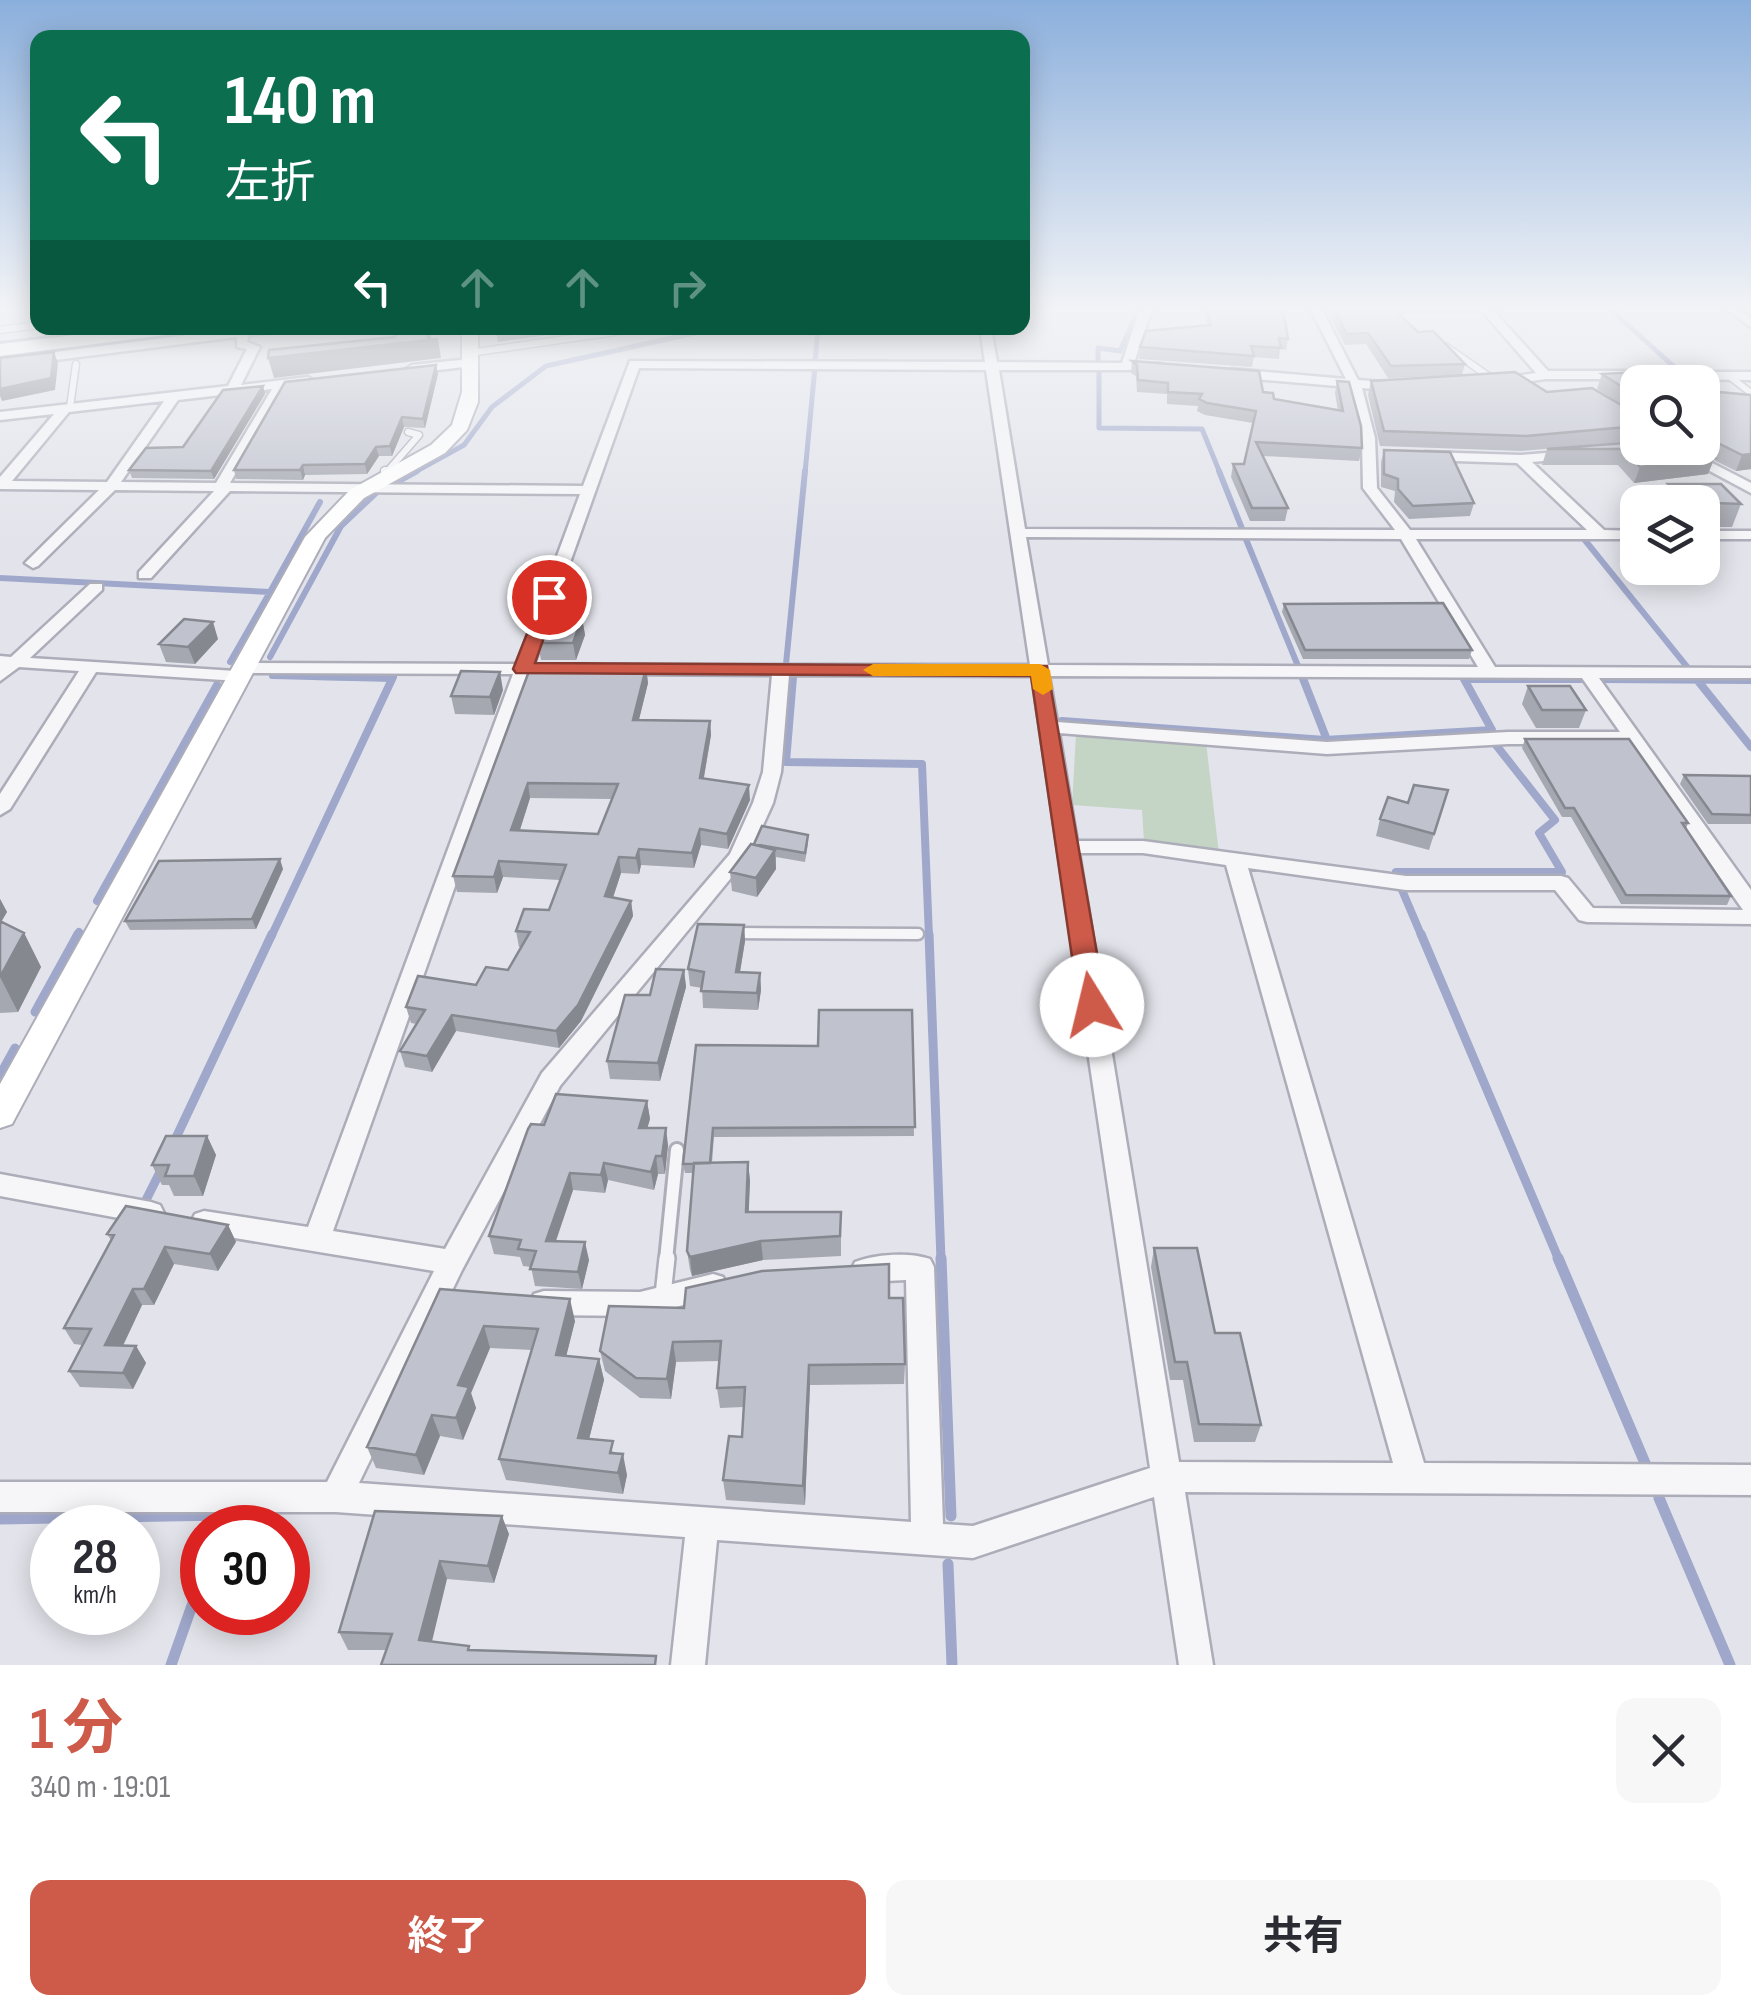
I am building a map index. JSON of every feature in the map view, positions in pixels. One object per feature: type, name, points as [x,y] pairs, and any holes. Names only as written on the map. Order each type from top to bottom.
[{"type":"street","points":[[0,416],[265,386]]},
{"type":"street","points":[[145,576],[222,488],[280,386]]},
{"type":"street","points":[[0,1115],[315,537],[329,518],[362,490],[437,449],[459,429],[467,414],[469,386]]},
{"type":"street","points":[[316,1242],[626,386]]},
{"type":"street","points":[[995,386],[1196,1665]]},
{"type":"street","points":[[1355,386],[1410,387]]},
{"type":"street","points":[[1358,386],[1373,454],[1370,488],[1406,534],[1489,672]]},
{"type":"street","points":[[1576,386],[1590,395]]},
{"type":"street","points":[[33,563],[110,487],[174,396]]},
{"type":"street","points":[[1,485],[68,407]]},
{"type":"street","points":[[1373,454],[1393,454]]},
{"type":"street","points":[[1412,456],[1521,459],[1592,454]]},
{"type":"street","points":[[1521,459],[1599,534]]},
{"type":"street","points":[[1706,465],[1751,489]]},
{"type":"street","points":[[1,485],[588,490]]},
{"type":"street","points":[[1018,534],[1620,534]]},
{"type":"street","points":[[1720,535],[1751,535]]},
{"type":"street","points":[[0,676],[9,662],[96,587]]},
{"type":"street","points":[[9,662],[241,672],[563,669]]},
{"type":"street","points":[[0,809],[91,666]]},
{"type":"street","points":[[602,669],[1751,673]]},
{"type":"street","points":[[336,1497],[452,1262],[551,1080],[686,932],[739,856],[763,804],[772,772],[781,670]]},
{"type":"street","points":[[1587,673],[1751,906]]},
{"type":"street","points":[[1049,727],[1327,748],[1508,738],[1633,738]]},
{"type":"street","points":[[1068,848],[1142,847],[1406,883],[1560,883],[1587,915],[1751,917]]},
{"type":"street","points":[[1235,860],[1413,1478]]},
{"type":"street","points":[[0,1185],[316,1242],[452,1262]]},
{"type":"street","points":[[841,1272],[920,1267],[927,1539]]},
{"type":"street","points":[[513,1300],[640,1304],[746,1280]]},
{"type":"street","points":[[437,1294],[475,1297]]},
{"type":"street","points":[[0,1497],[336,1497],[973,1542],[1166,1476],[1751,1480]]},
{"type":"street","points":[[688,1665],[703,1523]]},
{"type":"lane","points":[[68,407],[72,386]]},
{"type":"lane","points":[[387,476],[385,470],[419,434],[408,432]]},
{"type":"lane","points":[[714,933],[918,934]]},
{"type":"lane","points":[[663,1296],[677,1150]]},
{"type":"green space","points":[[1076,734],[1206,742],[1219,854],[1144,842],[1142,810],[1072,805]]},
{"type":"building","points":[[263,386],[211,471],[129,470],[146,448],[183,447],[223,390]]},
{"type":"building","points":[[283,386],[431,386],[423,419],[402,417],[390,446],[376,447],[365,464],[303,465],[300,470],[234,470]]},
{"type":"building","points":[[1168,386],[1262,386],[1263,392],[1273,393],[1274,399],[1343,411],[1338,386],[1350,386],[1361,426],[1362,448],[1256,442],[1288,508],[1252,508],[1233,464],[1244,464],[1256,411],[1207,403],[1199,399],[1202,394],[1168,392]]},
{"type":"building","points":[[1372,386],[1537,386],[1547,392],[1592,388],[1620,404],[1620,428],[1526,436],[1384,431]]},
{"type":"building","points":[[1720,392],[1751,395],[1751,454],[1742,455],[1720,444]]},
{"type":"building","points":[[1620,443],[1620,449],[1547,449]]},
{"type":"building","points":[[1384,450],[1450,452],[1474,503],[1413,506],[1398,489],[1398,479],[1384,474]]},
{"type":"building","points":[[1721,484],[1741,504],[1720,503],[1720,485],[1669,485]]},
{"type":"building","points":[[1443,603],[1472,650],[1305,650],[1284,604]]},
{"type":"building","points":[[548,618],[582,618],[573,643],[538,643]]},
{"type":"building","points":[[184,619],[213,622],[188,647],[159,644]]},
{"type":"building","points":[[532,663],[646,668],[633,720],[710,721],[700,778],[749,785],[727,834],[700,829],[692,853],[639,849],[636,858],[619,857],[605,896],[631,901],[578,1005],[556,1031],[452,1015],[427,1056],[400,1051],[425,1010],[406,1007],[418,976],[476,985],[486,967],[508,970],[530,932],[516,931],[524,909],[549,910],[566,865],[499,861],[494,877],[453,876]],"holes":[[[528,783],[618,784],[598,834],[511,830]]]},
{"type":"building","points":[[461,671],[500,672],[490,697],[451,696]]},
{"type":"building","points":[[1528,686],[1570,686],[1586,710],[1542,710]]},
{"type":"building","points":[[1525,739],[1629,739],[1688,823],[1682,823],[1731,896],[1626,895],[1574,808],[1565,808]]},
{"type":"building","points":[[1684,775],[1751,776],[1751,815],[1712,814]]},
{"type":"building","points":[[1414,785],[1448,790],[1434,834],[1380,819],[1388,797],[1408,803]]},
{"type":"building","points":[[762,826],[808,835],[805,853],[754,844]]},
{"type":"building","points":[[751,844],[775,850],[756,878],[730,872]]},
{"type":"building","points":[[280,859],[252,919],[125,921],[159,861]]},
{"type":"building","points":[[0,921],[24,933],[0,977]]},
{"type":"building","points":[[698,924],[744,925],[736,972],[760,973],[757,993],[701,991],[704,972],[688,969]]},
{"type":"building","points":[[656,969],[684,970],[658,1063],[607,1061],[625,995],[650,995]]},
{"type":"building","points":[[819,1010],[912,1010],[915,1127],[713,1128],[710,1163],[683,1164],[696,1045],[818,1046]]},
{"type":"building","points":[[556,1094],[647,1101],[639,1128],[666,1128],[662,1156],[656,1156],[651,1172],[604,1163],[601,1175],[570,1173],[546,1241],[585,1242],[578,1272],[530,1269],[536,1251],[518,1249],[521,1240],[489,1236],[528,1129],[531,1124],[544,1125]]},
{"type":"building","points":[[166,1136],[207,1136],[194,1176],[165,1176],[169,1165],[152,1165]]},
{"type":"building","points":[[748,1162],[746,1212],[841,1212],[840,1236],[761,1241],[690,1257],[687,1251],[694,1163]]},
{"type":"building","points":[[126,1206],[228,1225],[210,1254],[165,1247],[144,1289],[133,1289],[105,1345],[136,1346],[123,1373],[69,1371],[91,1329],[64,1328],[114,1235],[107,1234]]},
{"type":"building","points":[[1154,1248],[1197,1248],[1215,1333],[1240,1333],[1261,1425],[1199,1424],[1187,1362],[1175,1362]]},
{"type":"building","points":[[889,1264],[889,1298],[903,1298],[905,1364],[809,1365],[803,1486],[723,1480],[729,1436],[742,1437],[745,1387],[717,1388],[721,1341],[673,1342],[667,1379],[636,1378],[600,1351],[609,1306],[684,1308],[686,1288],[762,1271]]},
{"type":"building","points":[[440,1289],[570,1299],[556,1355],[599,1359],[578,1438],[613,1441],[610,1453],[623,1454],[618,1473],[499,1459],[538,1329],[484,1326],[458,1385],[469,1387],[456,1418],[432,1415],[416,1455],[367,1447]]},
{"type":"building","points":[[375,1511],[502,1516],[488,1566],[440,1561],[419,1640],[469,1646],[468,1650],[656,1656],[655,1665],[381,1665],[392,1634],[339,1632]]},
{"type":"waterway","points":[[413,473],[464,445],[492,407],[520,386]]},
{"type":"waterway","points":[[805,473],[813,386]]},
{"type":"waterway","points":[[1099,386],[1099,428],[1202,429],[1220,473]]},
{"type":"waterway","points":[[388,487],[417,471]]},
{"type":"waterway","points":[[786,664],[805,471]]},
{"type":"waterway","points":[[1219,471],[1243,531]]},
{"type":"waterway","points":[[270,657],[341,526],[376,493]]},
{"type":"waterway","points":[[270,592],[320,502]]},
{"type":"waterway","points":[[1245,537],[1298,666]]},
{"type":"waterway","points":[[1584,539],[1688,668]]},
{"type":"waterway","points":[[0,578],[270,592]]},
{"type":"waterway","points":[[230,662],[270,592]]},
{"type":"waterway","points":[[272,676],[392,679]]},
{"type":"waterway","points":[[271,937],[393,677],[313,676]]},
{"type":"waterway","points":[[1302,676],[1327,740]]},
{"type":"waterway","points":[[793,677],[786,762],[922,764],[929,937]]},
{"type":"waterway","points":[[1327,740],[1492,730],[1464,679],[1581,679]]},
{"type":"waterway","points":[[1602,679],[1751,680]]},
{"type":"waterway","points":[[1698,681],[1751,747]]},
{"type":"waterway","points":[[97,901],[217,685]]},
{"type":"waterway","points":[[1062,721],[1327,740]]},
{"type":"waterway","points":[[1397,877],[1396,872],[1562,872],[1539,833],[1555,820],[1496,745]]},
{"type":"waterway","points":[[1402,890],[1422,937]]},
{"type":"waterway","points":[[76,937],[79,932]]},
{"type":"waterway","points":[[35,1012],[78,934]]},
{"type":"waterway","points":[[174,1142],[272,934]]},
{"type":"waterway","points":[[929,934],[941,1260]]},
{"type":"waterway","points":[[1421,934],[1559,1260]]},
{"type":"waterway","points":[[0,1075],[15,1048]]},
{"type":"waterway","points":[[146,1200],[162,1168]]},
{"type":"waterway","points":[[941,1258],[951,1516]]},
{"type":"waterway","points":[[1558,1258],[1645,1463]]},
{"type":"waterway","points":[[1659,1498],[1730,1665]]},
{"type":"waterway","points":[[0,1519],[180,1516]]},
{"type":"waterway","points":[[948,1564],[952,1665]]},
{"type":"waterway","points":[[171,1665],[182,1635]]},
{"type":"slow traffic","points":[[873,670],[1040,670],[1043,689]]},
{"type":"route","points":[[549,597],[523,669],[1040,670],[1092,1005]]}]
